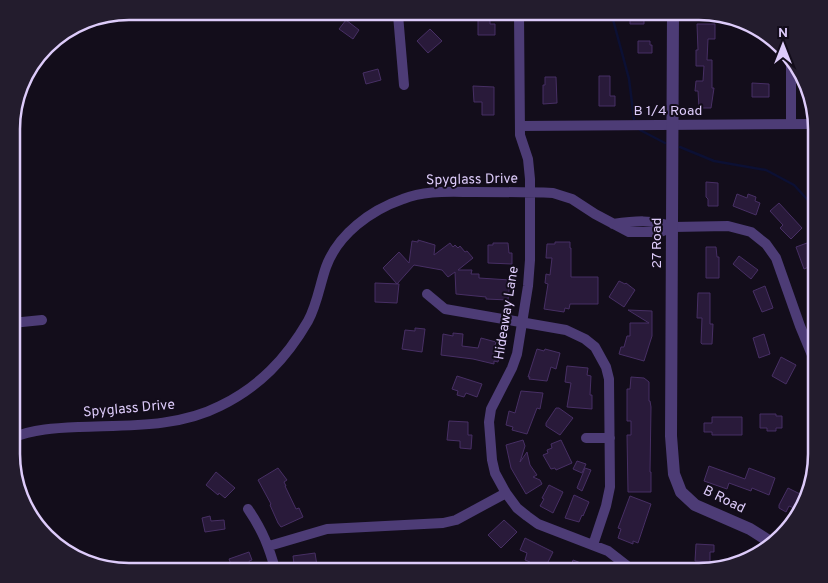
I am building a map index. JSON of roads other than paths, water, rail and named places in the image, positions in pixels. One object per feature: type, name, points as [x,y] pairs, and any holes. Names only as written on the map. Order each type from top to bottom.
[{"type":"street","points":[[399,20],[404,85]]},
{"type":"street","name":"Hideaway Lane","points":[[519,20],[520,135],[528,159],[530,192],[528,286],[512,368],[491,409],[492,460],[495,473],[517,508],[538,524],[593,545],[608,552],[623,563]]},
{"type":"street","name":"27 Road","points":[[673,20],[671,436],[674,474]]},
{"type":"street","points":[[791,71],[791,124]]},
{"type":"street","name":"B 1/4 Road","points":[[520,126],[808,124]]},
{"type":"street","name":"Spyglass Drive","points":[[20,436],[48,428],[164,423],[219,407],[252,388],[284,357],[309,319],[327,265],[344,238],[364,218],[377,210],[404,198],[432,192],[553,193],[572,199],[629,232],[660,232],[673,227],[728,226],[751,232],[766,244],[776,258],[808,346]]},
{"type":"street","points":[[428,294],[445,308],[566,330],[585,339],[595,348],[606,367],[609,379],[610,488],[593,545]]},
{"type":"street","points":[[20,322],[42,320]]},
{"type":"street","points":[[586,438],[610,438]]},
{"type":"street","name":"B Road","points":[[674,474],[681,492],[695,504],[750,529],[767,540]]},
{"type":"street","points":[[269,546],[327,529],[443,523],[456,520],[506,493]]},
{"type":"street","points":[[248,509],[262,529],[274,563]]},
{"type":"waterway","points":[[613,20],[629,79],[634,119]]},
{"type":"waterway","points":[[640,130],[665,143]]},
{"type":"waterway","points":[[680,147],[714,161],[766,170],[794,185],[808,200]]}]
